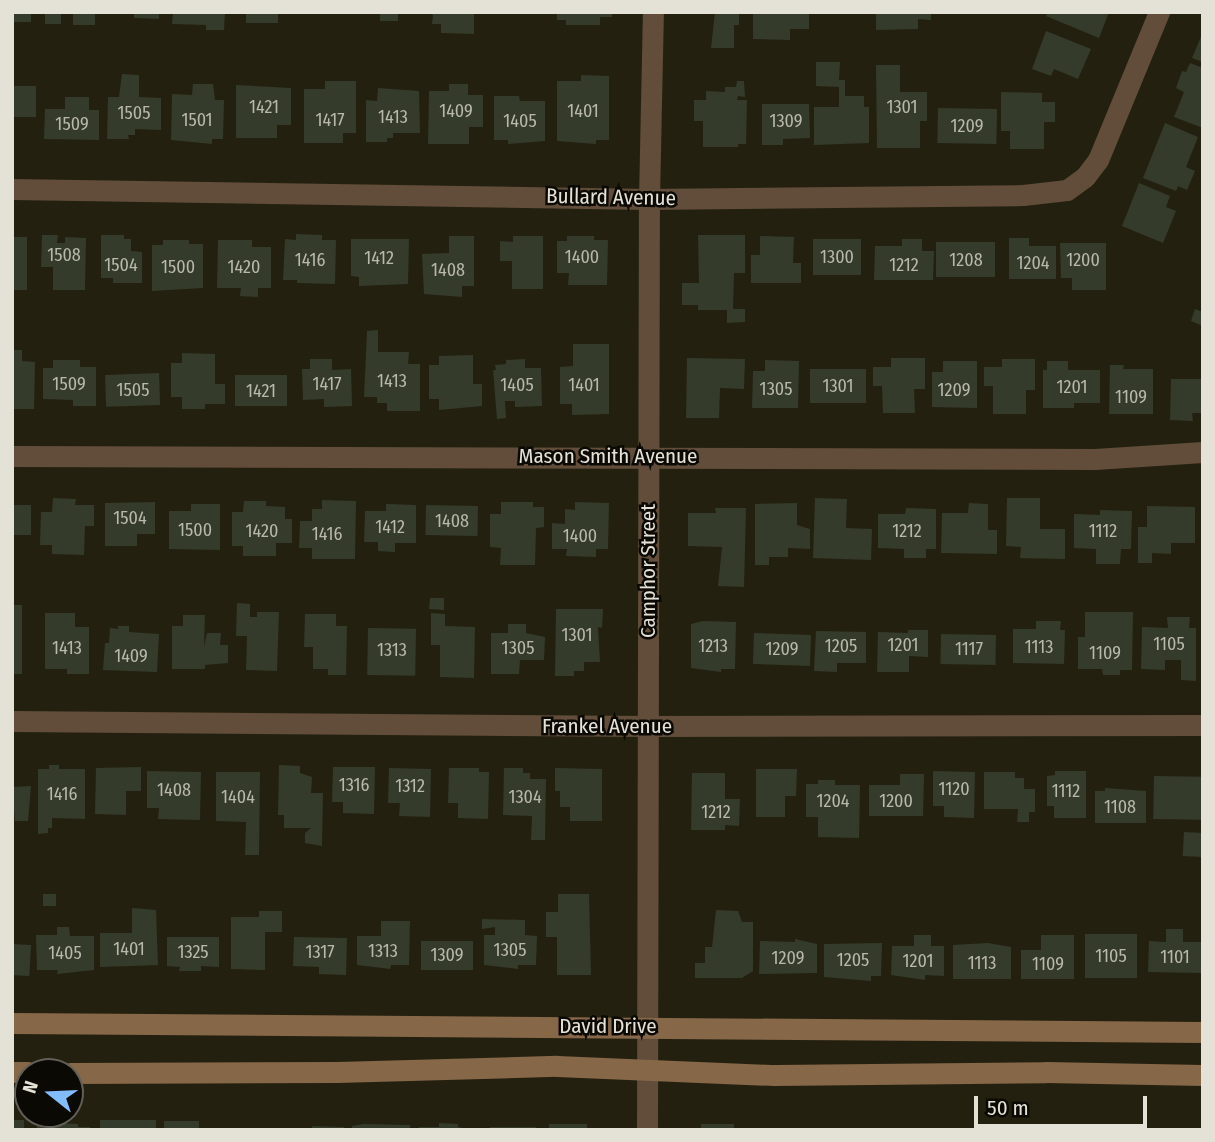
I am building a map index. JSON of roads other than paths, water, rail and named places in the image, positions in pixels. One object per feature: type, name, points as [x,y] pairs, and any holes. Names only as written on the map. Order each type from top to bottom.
[{"type":"main road","name":"David Drive","points":[[12,1023],[1203,1032]]},
{"type":"main road","name":"David Drive","points":[[84,1073],[337,1072],[557,1066],[775,1075],[1046,1072],[1203,1075]]},
{"type":"street","name":"Camphor Street","points":[[647,1130],[649,199],[653,12]]},
{"type":"street","name":"Bullard Avenue","points":[[12,189],[649,199],[1023,195],[1067,190],[1085,177],[1098,160],[1159,12]]},
{"type":"street","name":"Mason Smith Avenue","points":[[12,456],[1095,459],[1203,452]]},
{"type":"street","name":"Frankel Avenue","points":[[12,721],[648,726],[1203,726]]}]
